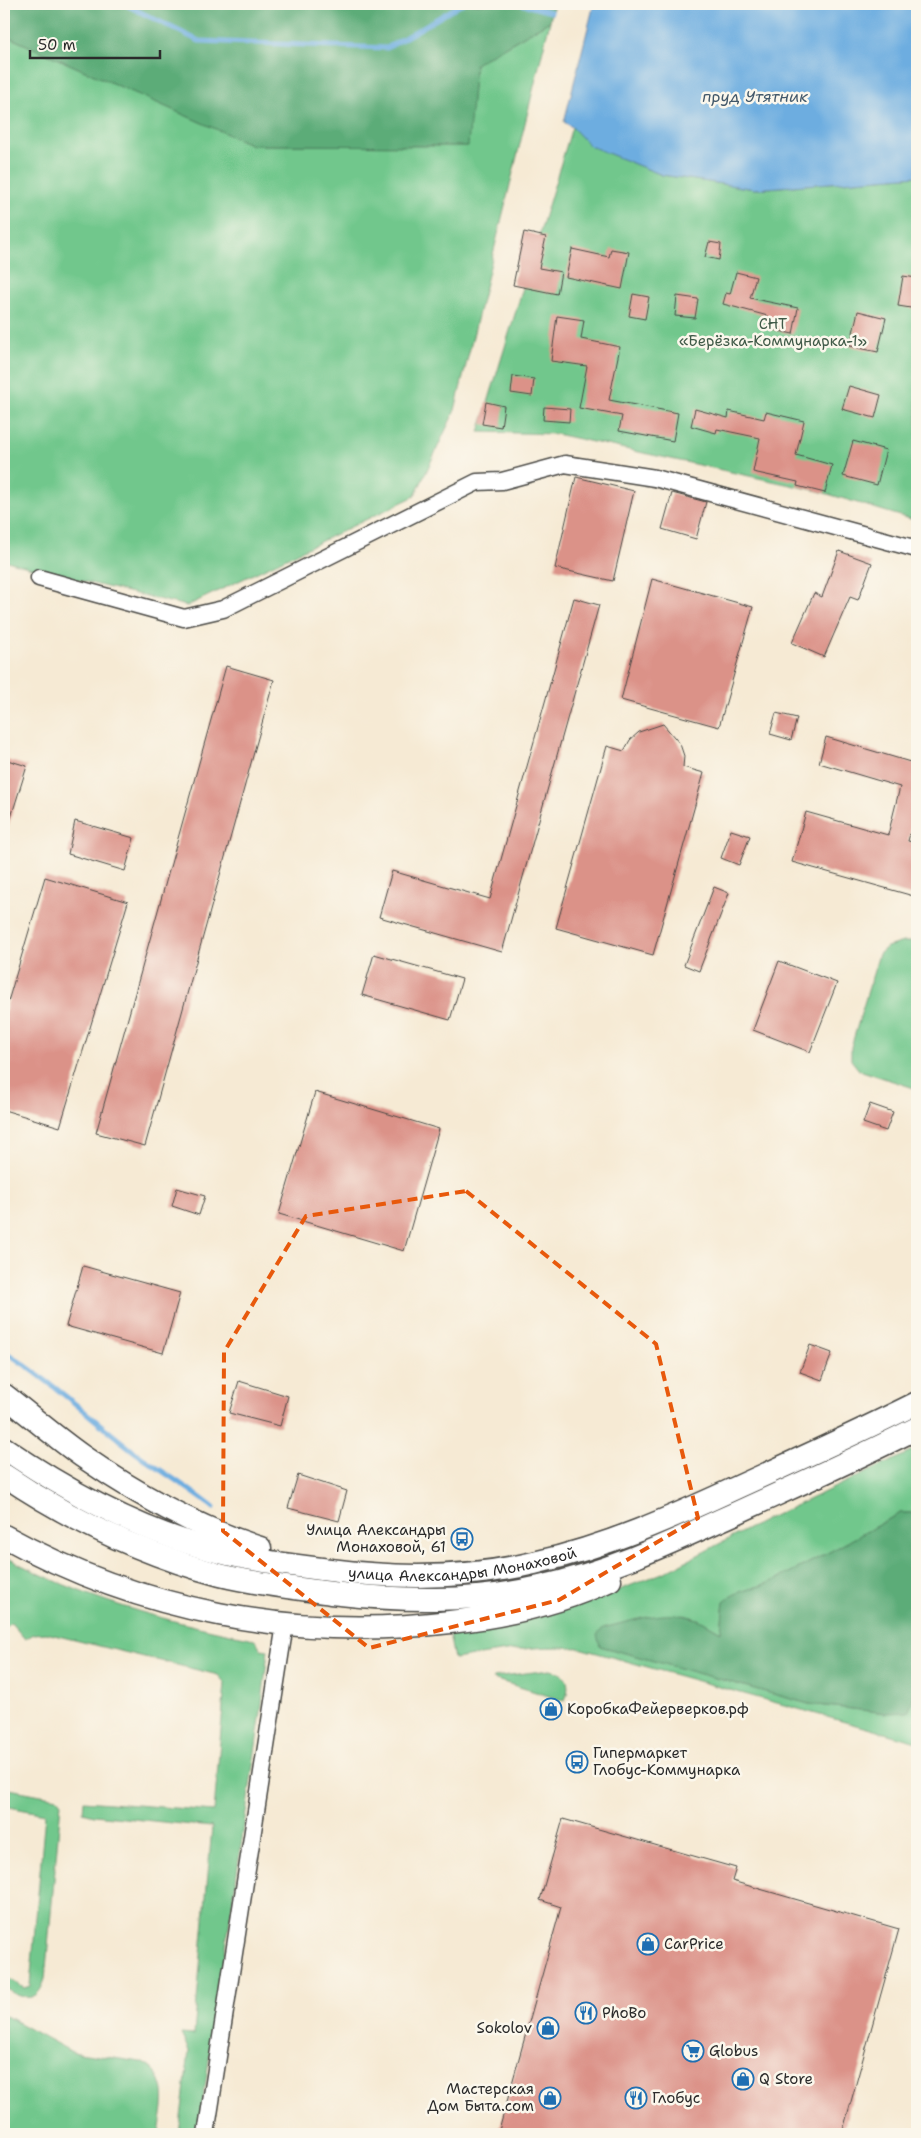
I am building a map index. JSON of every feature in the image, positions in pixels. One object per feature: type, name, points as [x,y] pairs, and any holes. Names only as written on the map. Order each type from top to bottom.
[{"type":"main road","points":[[4,1395],[81,1455],[139,1494],[179,1516],[244,1543],[328,1570]]},
{"type":"main road","name":"улица Александры Монаховой","points":[[4,1448],[62,1485],[116,1514],[176,1538],[226,1553],[374,1576],[448,1576],[534,1563],[570,1554],[675,1516],[917,1403]]},
{"type":"main road","name":"улица Александры Монаховой","points":[[4,1475],[51,1504],[107,1534],[168,1559],[221,1575],[274,1586],[373,1598],[456,1599],[539,1588],[634,1559],[681,1539],[917,1428]]},
{"type":"main road","points":[[4,1536],[70,1570],[133,1593],[205,1612],[285,1624],[402,1628],[518,1612],[581,1594],[630,1570],[681,1539]]},
{"type":"street","points":[[38,578],[184,618],[223,609],[477,482],[502,481],[565,464],[655,478],[917,549]]},
{"type":"street","points":[[206,2134],[285,1624]]},
{"type":"highlighted area","points":[[466,1191],[656,1344],[698,1518],[559,1600],[369,1648],[223,1531],[224,1352],[306,1216]]},
{"type":"green space","points":[[4,4],[554,4],[550,21],[475,64],[468,146],[252,145],[4,35]]},
{"type":"green space","points":[[550,21],[455,410],[415,496],[187,606],[52,574],[4,560],[4,35],[252,145],[467,146],[475,64]]},
{"type":"green space","name":"СНТ «Берёзка-Коммунарка-1»","points":[[572,127],[591,146],[662,175],[755,189],[917,176],[917,521],[818,491],[556,434],[479,432]]},
{"type":"green space","points":[[903,942],[917,942],[917,1089],[859,1070],[851,1060],[851,1047],[879,954],[887,947]]},
{"type":"green space","points":[[917,1449],[917,1517],[913,1513],[900,1513],[767,1584],[735,1594],[724,1602],[721,1632],[698,1619],[684,1615],[600,1646],[809,1704],[887,1713],[913,1699],[914,1688],[917,1686],[917,1742],[579,1648],[532,1648],[454,1659],[449,1634],[515,1623],[583,1604],[665,1572],[771,1517]]},
{"type":"green space","points":[[900,1513],[913,1513],[917,1517],[917,1686],[914,1688],[913,1699],[908,1712],[887,1713],[809,1704],[600,1646],[597,1635],[603,1628],[662,1615],[686,1616],[697,1619],[721,1632],[724,1601],[729,1597],[767,1584]]},
{"type":"green space","points":[[4,1556],[64,1585],[94,1597],[154,1616],[250,1638],[256,1641],[261,1649],[268,1650],[261,1712],[198,2134],[179,2134],[189,2051],[181,2034],[194,2035],[212,1827],[94,1815],[83,1812],[84,1801],[214,1811],[225,1683],[218,1675],[46,1633],[34,1634],[25,1639],[11,1623],[4,1629]]},
{"type":"green space","points":[[550,1670],[561,1674],[566,1680],[568,1689],[565,1701],[493,1679],[494,1677]]},
{"type":"green space","points":[[4,1788],[57,1798],[61,1803],[45,1979],[38,1993],[29,1997],[17,1995],[4,1988],[4,1976],[24,1988],[30,1986],[45,1814],[4,1806]]},
{"type":"green space","points":[[4,2015],[72,2052],[141,2062],[151,2068],[157,2075],[163,2093],[159,2134],[4,2134]]},
{"type":"water","name":"пруд Утятник","points":[[594,4],[917,4],[917,176],[755,189],[662,175],[590,146],[572,127],[564,122]]},
{"type":"building","points":[[524,232],[546,237],[539,268],[561,272],[557,294],[513,285]]},
{"type":"building","points":[[709,242],[721,244],[719,260],[705,257]]},
{"type":"building","points":[[572,249],[609,257],[611,249],[629,252],[622,289],[566,277]]},
{"type":"building","points":[[736,272],[756,277],[750,298],[798,308],[793,334],[766,328],[768,316],[723,304],[726,293],[730,294]]},
{"type":"building","points":[[903,276],[917,278],[917,309],[898,306]]},
{"type":"building","points":[[633,294],[649,297],[645,319],[629,316]]},
{"type":"building","points":[[677,296],[698,299],[695,318],[675,316]]},
{"type":"building","points":[[858,311],[886,318],[878,352],[850,346]]},
{"type":"building","points":[[557,316],[584,320],[581,339],[620,347],[609,400],[678,413],[673,441],[619,431],[622,416],[579,408],[587,366],[551,361]]},
{"type":"building","points":[[513,376],[534,379],[532,396],[511,393]]},
{"type":"building","points":[[849,386],[881,395],[875,418],[842,409]]},
{"type":"building","points":[[486,402],[504,406],[501,427],[482,424]]},
{"type":"building","points":[[544,407],[570,409],[569,422],[543,420]]},
{"type":"building","points":[[695,409],[728,418],[729,411],[764,419],[766,412],[804,421],[796,455],[832,465],[825,493],[797,486],[798,482],[753,472],[760,438],[717,429],[716,433],[691,426]]},
{"type":"building","points":[[853,441],[886,450],[877,485],[843,476]]},
{"type":"building","points":[[576,477],[634,491],[613,581],[555,568]]},
{"type":"building","points":[[672,493],[706,502],[696,539],[662,529]]},
{"type":"building","points":[[839,551],[872,563],[858,600],[850,597],[824,657],[792,643],[814,593],[822,597]]},
{"type":"building","points":[[652,579],[753,607],[719,727],[621,700]]},
{"type":"building","points":[[574,598],[599,605],[502,952],[379,917],[392,871],[490,899]]},
{"type":"building","points":[[226,666],[274,680],[145,1146],[96,1133]]},
{"type":"building","points":[[776,713],[797,718],[791,740],[770,734]]},
{"type":"building","points":[[663,724],[680,744],[684,756],[683,767],[704,773],[653,955],[556,928],[607,746],[624,751],[630,740],[639,732]]},
{"type":"building","points":[[826,737],[917,764],[917,807],[908,841],[917,843],[917,897],[792,862],[806,812],[888,835],[900,787],[819,763]]},
{"type":"building","points":[[4,759],[27,766],[7,830],[4,829]]},
{"type":"building","points":[[75,821],[134,838],[125,871],[68,854]]},
{"type":"building","points":[[731,830],[750,836],[739,865],[721,858]]},
{"type":"building","points":[[45,877],[128,902],[60,1127],[4,1110],[4,1015]]},
{"type":"building","points":[[714,887],[729,893],[699,971],[684,965]]},
{"type":"building","points":[[374,954],[462,979],[450,1020],[362,995]]},
{"type":"building","points":[[779,961],[837,983],[810,1052],[753,1030]]},
{"type":"building","points":[[315,1092],[439,1129],[404,1251],[279,1214]]},
{"type":"building","points":[[870,1104],[893,1112],[886,1131],[863,1123]]},
{"type":"building","points":[[177,1188],[205,1196],[199,1215],[172,1206]]},
{"type":"building","points":[[83,1266],[180,1293],[163,1353],[66,1326]]},
{"type":"building","points":[[810,1345],[832,1353],[822,1380],[800,1372]]},
{"type":"building","points":[[239,1381],[288,1396],[280,1426],[229,1413]]},
{"type":"building","points":[[298,1475],[347,1491],[339,1521],[288,1508]]},
{"type":"building","name":"Globus","points":[[563,1819],[736,1868],[732,1881],[899,1929],[842,2134],[498,2134],[561,1907],[540,1900]]},
{"type":"waterway","points":[[124,4],[199,41],[387,48],[462,4]]},
{"type":"waterway","points":[[521,4],[551,12]]},
{"type":"waterway","points":[[4,1351],[55,1387],[136,1453],[214,1508]]},
{"type":"place","name":"Улица Александры Монаховой, 61","points":[[462,1539]]},
{"type":"place","name":"КоробкаФейерверков.рф","points":[[551,1709]]},
{"type":"place","name":"Гипермаркет Глобус-Коммунарка","points":[[577,1762]]},
{"type":"place","name":"CarPrice","points":[[648,1944]]},
{"type":"place","name":"PhoBo","points":[[586,2013]]},
{"type":"place","name":"Sokolov","points":[[548,2028]]},
{"type":"place","name":"Globus","points":[[693,2051]]},
{"type":"place","name":"Q Store","points":[[743,2079]]},
{"type":"place","name":"Мастерская Дом Быта.com","points":[[550,2098]]},
{"type":"place","name":"Глобус","points":[[636,2098]]}]
